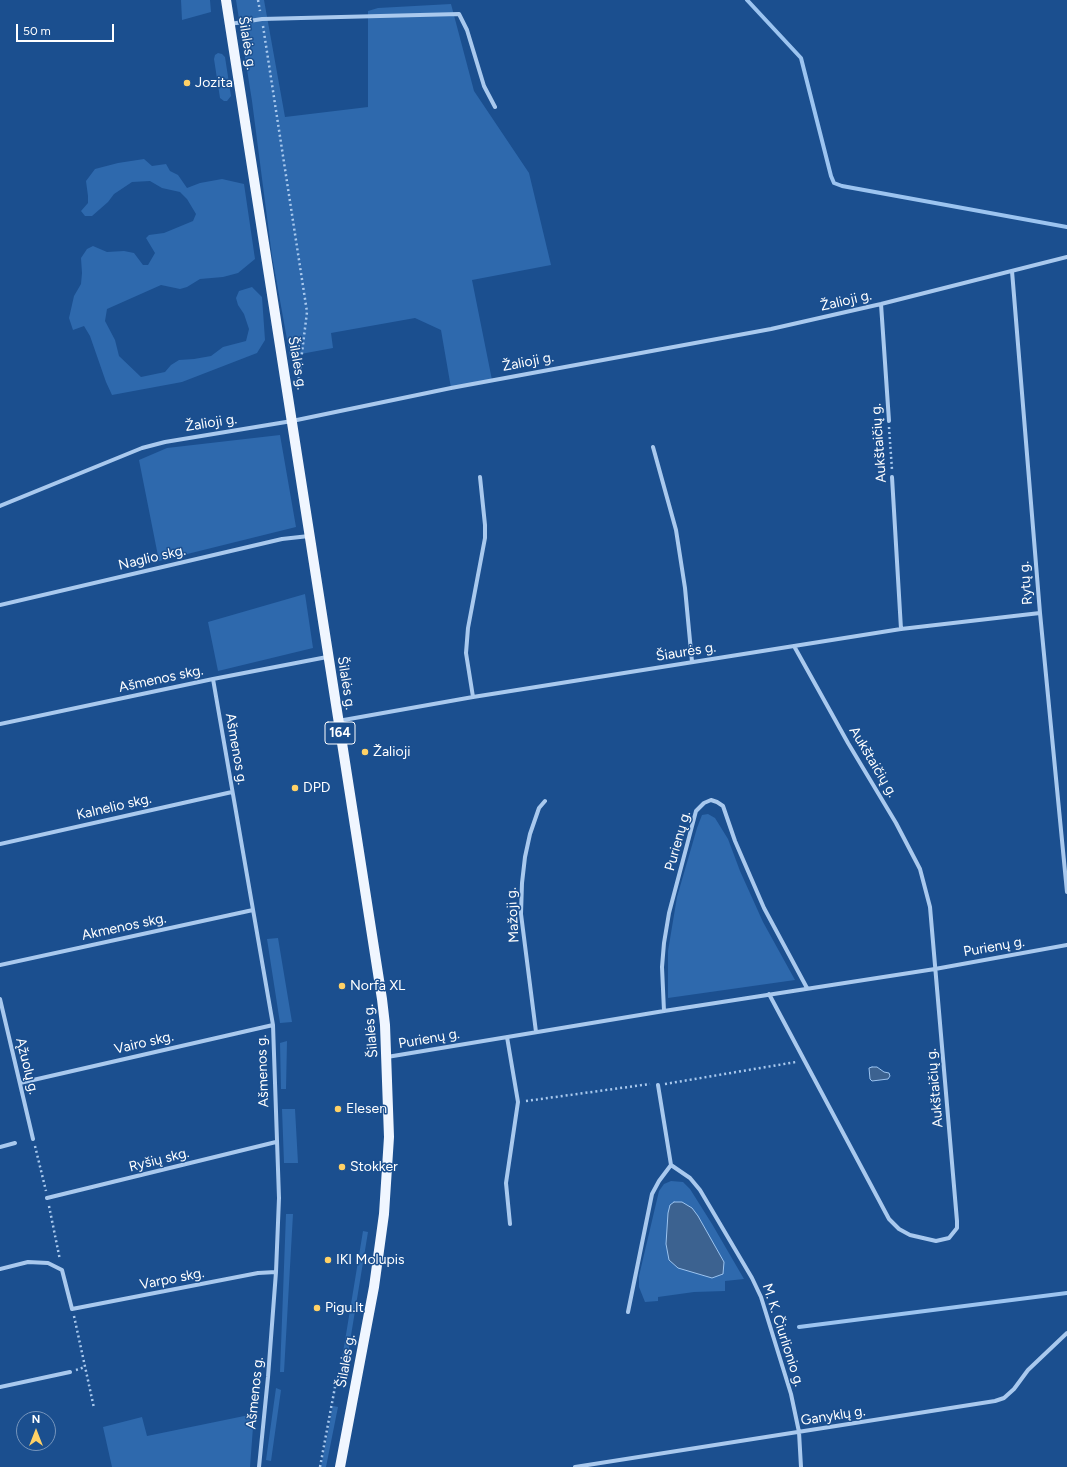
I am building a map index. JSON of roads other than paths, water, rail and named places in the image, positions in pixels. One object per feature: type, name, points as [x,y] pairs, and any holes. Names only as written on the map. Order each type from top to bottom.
[{"type":"main road","name":"Šilalės g.","points":[[226,0],[382,999],[387,1057],[389,1137],[384,1214],[374,1287],[340,1467]]},
{"type":"street","points":[[230,24],[262,19],[459,14],[467,30],[484,86],[495,107]]},
{"type":"street","name":"Žalioji g.","points":[[0,506],[142,448],[165,442],[292,421],[451,388],[771,329],[880,304],[1067,257]]},
{"type":"street","name":"Rytų g.","points":[[1012,270],[1040,613],[1067,892]]},
{"type":"street","name":"Aukštaičių g.","points":[[880,304],[889,421]]},
{"type":"street","points":[[653,447],[676,530],[685,588],[692,662]]},
{"type":"street","points":[[473,697],[466,653],[468,628],[485,538],[480,477]]},
{"type":"street","name":"Aukštaičių g.","points":[[892,477],[901,629]]},
{"type":"street","name":"Naglio skg.","points":[[0,605],[282,539],[310,536]]},
{"type":"street","name":"Šiaurės g.","points":[[338,721],[473,697],[901,629],[1040,613]]},
{"type":"street","name":"Aukštaičių g.","points":[[769,994],[889,1219],[899,1229],[910,1235],[936,1241],[949,1238],[957,1228],[958,1221],[930,907],[920,870],[896,823],[848,743],[794,646]]},
{"type":"street","name":"Ašmenos skg.","points":[[0,724],[212,679],[328,657]]},
{"type":"street","name":"Ašmenos g.","points":[[212,679],[273,1025],[279,1198],[276,1272],[259,1467]]},
{"type":"street","name":"Kalnelio skg.","points":[[0,844],[232,792]]},
{"type":"street","name":"Purienų g.","points":[[664,1011],[662,967],[664,942],[669,913],[696,811],[704,803],[711,800],[722,806],[735,841],[764,908],[807,988]]},
{"type":"street","name":"Mažoji g.","points":[[536,1032],[521,914],[522,883],[525,857],[530,834],[539,808],[545,801]]},
{"type":"street","name":"Akmenos skg.","points":[[0,965],[253,910]]},
{"type":"street","name":"Purienų g.","points":[[387,1057],[769,994],[935,969],[1067,945]]},
{"type":"street","name":"Ąžuolų g.","points":[[0,999],[33,1139]]},
{"type":"street","name":"Vairo skg.","points":[[20,1083],[273,1025]]},
{"type":"street","points":[[507,1037],[518,1102],[506,1183],[510,1224]]},
{"type":"street","points":[[628,1312],[652,1194],[659,1181],[671,1165],[658,1085]]},
{"type":"street","name":"Ryšių skg.","points":[[47,1198],[276,1142]]},
{"type":"street","points":[[0,1147],[15,1143]]},
{"type":"street","name":"M. K. Čiurlionio g.","points":[[671,1165],[690,1178],[700,1190],[752,1278],[761,1297],[789,1387],[799,1432],[801,1467]]},
{"type":"street","name":"Varpo skg.","points":[[0,1268],[28,1262],[48,1264],[62,1270],[72,1309],[258,1273],[276,1272]]},
{"type":"street","name":"Ganyklų g.","points":[[575,1467],[995,1402],[1004,1398],[1014,1389],[1028,1370],[1067,1333]]},
{"type":"street","points":[[0,1387],[70,1372]]},
{"type":"waterway","points":[[747,0],[801,58],[834,183],[842,186],[1067,227]]},
{"type":"waterway","points":[[799,1327],[1067,1293]]},
{"type":"place","name":"Jozita","points":[[187,83]]},
{"type":"place","name":"Žalioji","points":[[365,752]]},
{"type":"place","name":"DPD","points":[[295,788]]},
{"type":"place","name":"Norfa XL","points":[[342,986]]},
{"type":"place","name":"Elesen","points":[[338,1109]]},
{"type":"place","name":"Stokker","points":[[342,1167]]},
{"type":"place","name":"IKI Molupis","points":[[328,1260]]},
{"type":"place","name":"Pigu.lt","points":[[317,1308]]}]
